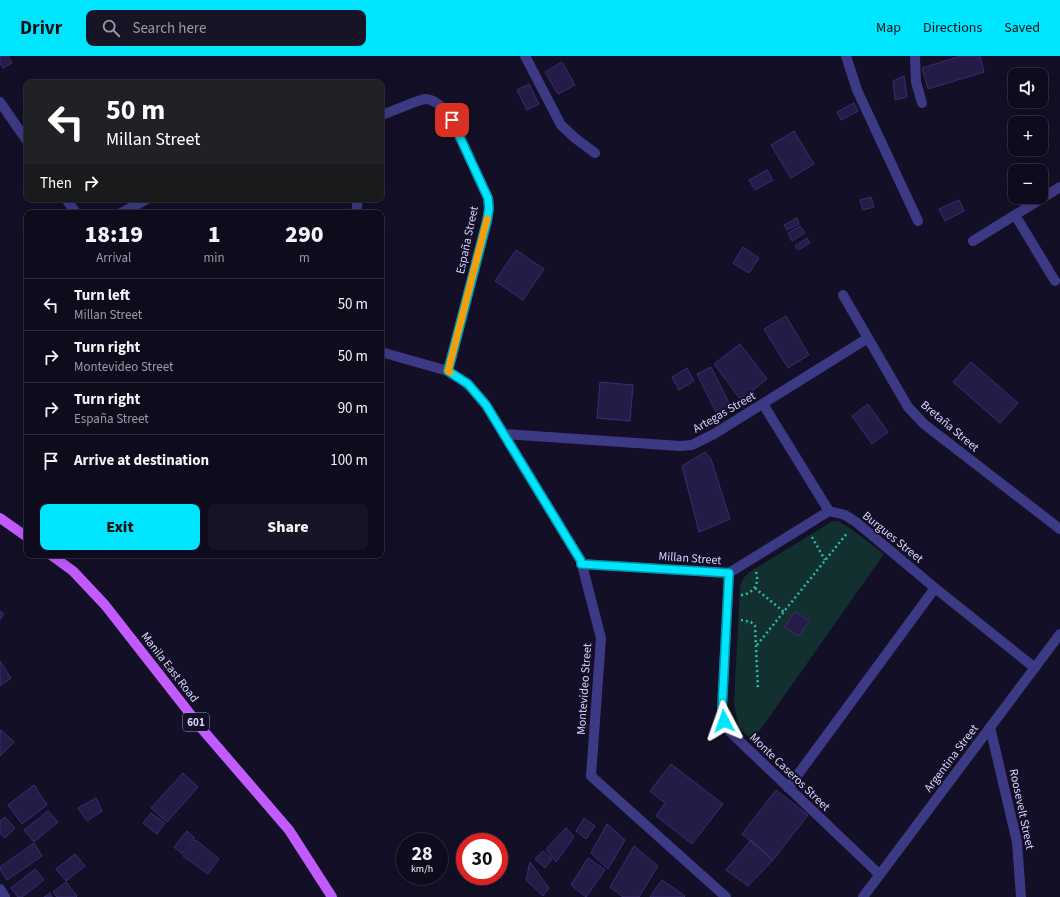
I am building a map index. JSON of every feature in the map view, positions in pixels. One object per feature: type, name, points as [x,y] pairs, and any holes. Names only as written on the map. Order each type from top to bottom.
[{"type":"main road","points":[[0,518],[24,535]]},
{"type":"main road","name":"Manila East Road","points":[[55,558],[73,571],[105,605],[202,729],[289,830],[332,897]]},
{"type":"street","points":[[525,56],[561,124],[575,138],[595,153]]},
{"type":"street","points":[[846,56],[857,90],[918,221]]},
{"type":"street","points":[[915,56],[916,82],[922,103]]},
{"type":"street","name":"España Street","points":[[384,114],[425,99],[436,103],[452,120],[488,198],[489,209],[487,221],[448,371]]},
{"type":"street","points":[[0,102],[24,138]]},
{"type":"street","points":[[973,241],[1060,187]]},
{"type":"street","points":[[126,210],[141,202]]},
{"type":"street","points":[[1015,215],[1055,281]]},
{"type":"street","name":"Bretaña Street","points":[[843,295],[908,407],[924,424],[1060,529]]},
{"type":"street","name":"Artegas Street","points":[[503,434],[680,446],[692,445],[714,434],[868,338]]},
{"type":"street","name":"Montevideo Street","points":[[384,353],[448,371],[468,384],[486,405],[581,561],[601,638],[591,776],[726,897]]},
{"type":"street","points":[[763,404],[829,511]]},
{"type":"street","name":"Burgues Street","points":[[829,511],[845,515],[856,522],[935,588],[1035,668]]},
{"type":"street","name":"Millan Street","points":[[581,564],[729,573],[806,527],[829,511]]},
{"type":"street","name":"Monte Caseros Street","points":[[729,573],[722,709],[727,729],[880,874]]},
{"type":"street","points":[[788,788],[935,588]]},
{"type":"street","name":"Argentina Street","points":[[863,897],[1060,634]]},
{"type":"street","name":"Roosevelt Street","points":[[990,728],[1017,842],[1022,897]]},
{"type":"street","points":[[0,889],[5,897]]},
{"type":"path","points":[[757,645],[856,522]]},
{"type":"path","points":[[806,527],[825,560]]},
{"type":"path","points":[[728,596],[748,594],[755,588],[758,577],[752,560]]},
{"type":"path","points":[[755,588],[784,612]]},
{"type":"path","points":[[727,618],[754,623],[757,645],[758,690]]},
{"type":"green space","points":[[838,521],[884,554],[753,740],[742,731],[738,725],[734,703],[740,586],[748,573],[831,522]]},
{"type":"building","points":[[0,56],[8,56],[12,63],[3,68],[0,63]]},
{"type":"building","points":[[961,56],[980,56],[984,72],[928,89],[922,68]]},
{"type":"building","points":[[562,62],[575,85],[558,94],[545,72]]},
{"type":"building","points":[[904,76],[907,97],[895,100],[893,81]]},
{"type":"building","points":[[529,84],[539,104],[527,110],[517,90]]},
{"type":"building","points":[[854,103],[858,111],[841,120],[837,112]]},
{"type":"building","points":[[794,131],[814,164],[791,178],[771,145]]},
{"type":"building","points":[[767,170],[773,180],[755,190],[749,180]]},
{"type":"building","points":[[871,197],[874,207],[863,210],[860,200]]},
{"type":"building","points":[[959,200],[964,211],[945,221],[939,209]]},
{"type":"building","points":[[797,218],[799,224],[787,230],[784,225]]},
{"type":"building","points":[[800,226],[805,233],[792,241],[788,233]]},
{"type":"building","points":[[807,238],[810,243],[798,250],[795,246]]},
{"type":"building","points":[[743,247],[759,258],[749,273],[733,263]]},
{"type":"building","points":[[516,250],[544,269],[523,300],[495,281]]},
{"type":"building","points":[[786,316],[809,355],[788,368],[764,329]]},
{"type":"building","points":[[740,344],[767,379],[741,400],[714,364]]},
{"type":"building","points":[[971,362],[1018,403],[1000,423],[953,382]]},
{"type":"building","points":[[711,367],[731,407],[717,414],[697,374]]},
{"type":"building","points":[[687,368],[694,381],[679,390],[672,377]]},
{"type":"building","points":[[600,382],[633,385],[630,421],[597,418]]},
{"type":"building","points":[[868,404],[888,432],[872,444],[852,416]]},
{"type":"building","points":[[705,452],[711,459],[730,519],[699,532],[682,466]]},
{"type":"building","points":[[0,611],[4,614],[0,620]]},
{"type":"building","points":[[795,612],[809,621],[799,636],[785,627]]},
{"type":"building","points":[[0,661],[11,678],[0,686]]},
{"type":"building","points":[[1,730],[14,742],[0,756],[0,731]]},
{"type":"building","points":[[671,764],[723,804],[692,844],[656,816],[665,803],[650,791]]},
{"type":"building","points":[[183,773],[198,787],[167,822],[151,808]]},
{"type":"building","points":[[34,785],[47,805],[22,824],[8,805]]},
{"type":"building","points":[[776,790],[808,815],[773,860],[742,834]]},
{"type":"building","points":[[96,798],[102,811],[87,821],[78,808]]},
{"type":"building","points":[[48,811],[58,822],[34,842],[24,830]]},
{"type":"building","points":[[151,813],[165,823],[157,834],[143,823]]},
{"type":"building","points":[[5,817],[15,828],[5,838],[0,833],[0,821]]},
{"type":"building","points":[[584,818],[595,826],[586,839],[576,831]]},
{"type":"building","points":[[607,824],[625,840],[608,869],[591,853]]},
{"type":"building","points":[[566,828],[574,837],[556,862],[546,849]]},
{"type":"building","points":[[187,831],[195,838],[182,854],[174,847]]},
{"type":"building","points":[[196,840],[219,859],[208,874],[183,856]]},
{"type":"building","points":[[751,840],[773,860],[748,886],[726,870]]},
{"type":"building","points":[[34,843],[42,856],[7,880],[0,867]]},
{"type":"building","points":[[634,846],[658,866],[639,897],[623,897],[610,887]]},
{"type":"building","points":[[543,851],[552,859],[545,868],[535,859]]},
{"type":"building","points":[[75,854],[85,866],[66,881],[56,869]]},
{"type":"building","points":[[588,858],[605,870],[586,897],[571,885]]},
{"type":"building","points":[[530,862],[549,888],[543,896],[526,880]]},
{"type":"building","points":[[35,869],[44,880],[22,897],[18,897],[11,888]]},
{"type":"building","points":[[662,880],[685,896],[650,897]]},
{"type":"building","points":[[66,882],[77,896],[76,897],[57,897],[53,892]]},
{"type":"building","points":[[50,893],[52,897],[44,897]]},
{"type":"slow traffic","points":[[450,372],[448,371],[487,219]]},
{"type":"route","points":[[452,120],[488,198],[489,209],[448,371],[468,384],[486,405],[581,561],[581,564],[729,573],[722,709],[724,721]]}]
